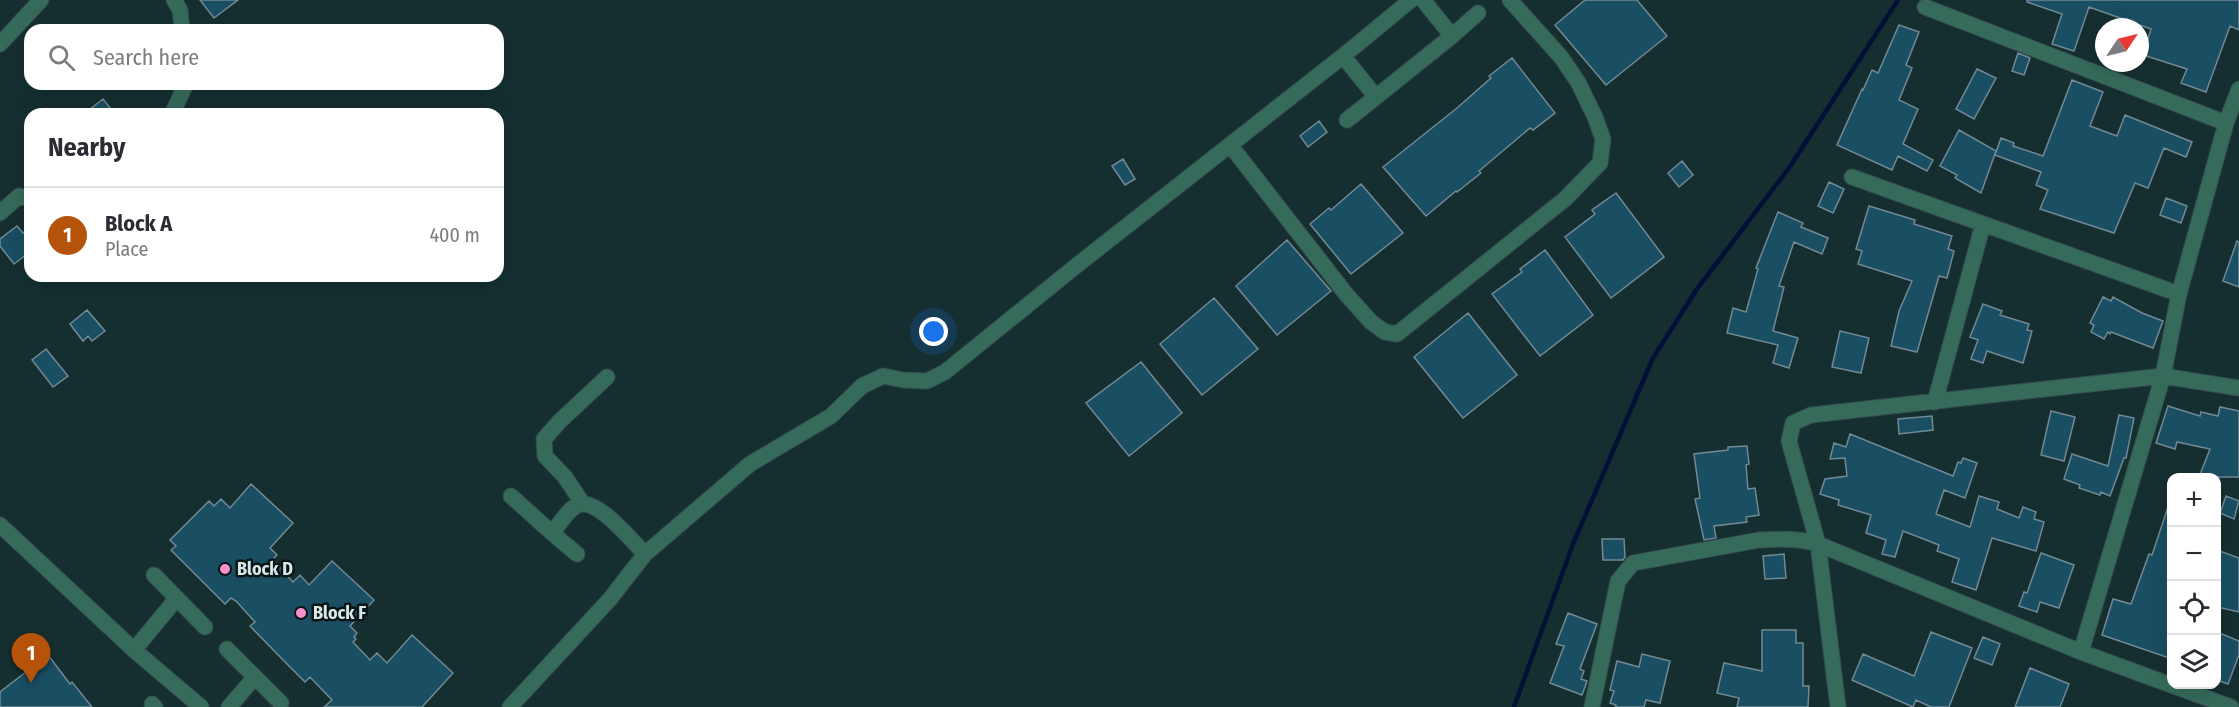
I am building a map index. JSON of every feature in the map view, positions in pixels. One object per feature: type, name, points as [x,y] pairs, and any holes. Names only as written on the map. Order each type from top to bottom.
[{"type":"street","points":[[174,0],[180,10],[181,24]]},
{"type":"street","points":[[510,707],[610,599],[645,554],[750,464],[831,416],[862,387],[883,376],[927,381],[945,372],[1411,0]]},
{"type":"street","points":[[1423,0],[1452,36]]},
{"type":"street","points":[[1230,145],[1358,308],[1371,322],[1385,332],[1397,334],[1564,199],[1600,163],[1603,139],[1578,82],[1561,57],[1515,1]]},
{"type":"street","points":[[0,45],[36,2]]},
{"type":"street","points":[[1924,7],[2226,123]]},
{"type":"street","points":[[1347,120],[1478,13]]},
{"type":"street","points":[[1343,56],[1376,97]]},
{"type":"street","points":[[2080,652],[2163,376],[2179,294],[2226,123],[2239,89]]},
{"type":"street","points":[[175,108],[183,90]]},
{"type":"street","points":[[1852,177],[2179,294]]},
{"type":"street","points":[[0,213],[19,196],[24,197]]},
{"type":"street","points":[[1935,402],[1983,224]]},
{"type":"street","points":[[1838,707],[1818,544],[1789,441],[1793,423],[1811,415],[2163,376],[2239,388]]},
{"type":"street","points":[[583,504],[565,477],[545,456],[544,440],[560,421],[608,377]]},
{"type":"street","points":[[511,496],[577,554]]},
{"type":"street","points":[[552,533],[575,506],[583,504],[595,506],[605,513],[645,554]]},
{"type":"street","points":[[0,525],[192,704]]},
{"type":"street","points":[[1592,707],[1618,581],[1633,563],[1760,540],[1803,540],[1818,544],[2080,652],[2230,707]]},
{"type":"street","points":[[154,575],[205,627]]},
{"type":"street","points":[[134,650],[177,598]]},
{"type":"street","points":[[227,649],[282,703]]},
{"type":"street","points":[[229,707],[255,677]]},
{"type":"building","points":[[200,0],[238,0],[214,18]]},
{"type":"building","points":[[1585,0],[1637,0],[1667,36],[1606,85],[1555,25]]},
{"type":"building","points":[[2027,0],[2239,0],[2239,30],[2230,26],[2206,92],[2181,83],[2187,69],[2149,57],[2151,29],[2149,28],[2149,18],[2120,18],[2089,7],[2074,51],[2052,44],[2062,14],[2027,2]]},
{"type":"building","points":[[1899,25],[1919,32],[1906,65],[1912,68],[1899,100],[1918,109],[1903,144],[1933,160],[1927,171],[1898,156],[1892,170],[1837,145],[1862,89],[1872,70],[1878,73]]},
{"type":"building","points":[[2018,53],[2030,58],[2024,75],[2012,71]]},
{"type":"building","points":[[1512,58],[1555,113],[1533,130],[1530,128],[1479,171],[1481,173],[1426,216],[1383,167],[1457,108],[1491,78],[1489,76]]},
{"type":"building","points":[[1977,69],[1996,78],[1974,119],[1956,109]]},
{"type":"building","points":[[2072,80],[2103,92],[2090,126],[2117,136],[2125,115],[2192,142],[2186,157],[2164,148],[2148,188],[2135,183],[2114,233],[2040,209],[2048,190],[2036,185],[2041,172],[1995,155],[2001,138],[2014,143],[2013,146],[2043,156]]},
{"type":"building","points":[[103,99],[110,108],[92,108]]},
{"type":"building","points":[[1319,121],[1327,132],[1308,147],[1300,136]]},
{"type":"building","points":[[1959,130],[1996,151],[1981,193],[1955,178],[1957,175],[1940,166]]},
{"type":"building","points":[[1123,159],[1135,179],[1125,185],[1112,166]]},
{"type":"building","points":[[1682,161],[1693,175],[1679,187],[1668,173]]},
{"type":"building","points":[[1829,182],[1844,189],[1833,213],[1818,206]]},
{"type":"building","points":[[1361,184],[1403,233],[1351,274],[1310,224],[1329,208],[1331,210]]},
{"type":"building","points":[[1616,193],[1664,257],[1611,298],[1565,237],[1595,214],[1592,210]]},
{"type":"building","points":[[2166,198],[2187,206],[2181,223],[2160,215]]},
{"type":"building","points":[[1869,206],[1915,220],[1914,224],[1952,236],[1948,249],[1954,251],[1947,278],[1939,276],[1917,352],[1891,346],[1899,311],[1912,281],[1858,264],[1862,251],[1856,249]]},
{"type":"building","points":[[1778,212],[1803,223],[1801,227],[1828,238],[1822,254],[1794,242],[1779,286],[1784,287],[1773,331],[1798,338],[1789,368],[1773,363],[1778,345],[1727,333],[1733,308],[1746,312],[1758,269],[1756,268]]},
{"type":"building","points":[[17,226],[24,232],[24,256],[14,264],[0,246],[0,239]]},
{"type":"building","points":[[1287,240],[1331,291],[1277,335],[1236,286]]},
{"type":"building","points":[[2237,241],[2239,242],[2239,287],[2223,281]]},
{"type":"building","points":[[1545,250],[1593,315],[1540,356],[1492,294],[1522,272],[1520,269]]},
{"type":"building","points":[[2103,297],[2111,301],[2113,297],[2142,313],[2163,321],[2153,348],[2111,332],[2110,334],[2108,332],[2104,339],[2091,332],[2094,325],[2090,323]]},
{"type":"building","points":[[1214,298],[1258,349],[1202,395],[1160,344]]},
{"type":"building","points":[[1983,304],[2002,311],[2000,315],[2029,324],[2027,330],[2032,331],[2023,363],[1987,351],[1983,363],[1971,359],[1978,340],[1970,337]]},
{"type":"building","points":[[87,310],[105,331],[92,341],[88,336],[83,341],[70,324]]},
{"type":"building","points":[[1468,313],[1517,375],[1463,418],[1414,357]]},
{"type":"building","points":[[1840,331],[1869,338],[1861,373],[1832,367]]},
{"type":"building","points":[[46,349],[68,376],[53,387],[32,360]]},
{"type":"building","points":[[1141,362],[1182,413],[1129,456],[1086,403]]},
{"type":"building","points":[[2168,406],[2200,416],[2201,412],[2218,416],[2220,407],[2239,411],[2239,477],[2221,477],[2221,473],[2201,473],[2210,449],[2177,442],[2175,449],[2156,443]]},
{"type":"building","points":[[2051,411],[2075,417],[2064,461],[2041,455]]},
{"type":"building","points":[[2119,415],[2134,418],[2126,458],[2124,458],[2110,496],[2079,488],[2080,485],[2064,479],[2072,454],[2108,466]]},
{"type":"building","points":[[1932,416],[1933,430],[1899,434],[1898,419]]},
{"type":"building","points":[[1850,434],[1953,476],[1958,462],[1961,463],[1963,458],[1977,463],[1965,498],[1944,490],[1936,514],[1970,527],[1979,496],[1999,502],[1997,509],[2019,518],[2023,507],[2036,512],[2034,519],[2044,522],[2036,551],[1992,538],[1976,590],[1952,582],[1959,559],[1937,551],[1939,545],[1903,531],[1895,557],[1882,554],[1886,540],[1866,533],[1871,515],[1838,505],[1839,500],[1820,494],[1825,479],[1847,476],[1845,458],[1830,459],[1834,443],[1846,447]]},
{"type":"building","points":[[1747,446],[1748,489],[1755,488],[1759,515],[1746,517],[1747,522],[1714,526],[1716,538],[1704,540],[1695,499],[1700,498],[1694,454],[1728,450],[1728,447]]},
{"type":"building","points":[[251,484],[293,523],[270,548],[277,555],[273,559],[275,562],[293,582],[300,575],[309,585],[332,561],[374,600],[350,626],[357,633],[353,642],[370,660],[377,653],[387,663],[412,635],[453,673],[422,707],[324,707],[332,700],[310,677],[305,682],[250,626],[255,622],[236,601],[231,598],[225,604],[171,550],[176,546],[170,540],[209,501],[214,506],[221,499],[230,508]]},
{"type":"building","points":[[2226,496],[2239,501],[2234,519],[2221,513]]},
{"type":"building","points":[[2167,510],[2167,657],[2102,635],[2113,599],[2131,604],[2149,554],[2152,555]]},
{"type":"building","points":[[1602,539],[1624,539],[1625,557],[1623,560],[1603,560]]},
{"type":"building","points":[[2221,551],[2239,558],[2239,612],[2221,608]]},
{"type":"building","points":[[2041,553],[2074,565],[2059,608],[2040,602],[2037,612],[2019,606],[2024,592],[2027,593]]},
{"type":"building","points":[[1784,554],[1786,578],[1765,579],[1763,556]]},
{"type":"building","points":[[1568,613],[1597,624],[1580,669],[1584,671],[1581,679],[1587,681],[1582,695],[1550,683],[1564,646],[1556,644]]},
{"type":"building","points":[[1762,630],[1796,630],[1796,643],[1803,643],[1803,686],[1809,686],[1808,707],[1737,707],[1739,698],[1717,693],[1724,663],[1762,671]]},
{"type":"building","points":[[1931,632],[1972,648],[1949,707],[1931,707],[1916,700],[1913,707],[1852,680],[1863,654],[1914,676]]},
{"type":"building","points":[[2221,634],[2239,641],[2239,655],[2228,684],[2221,681]]},
{"type":"building","points":[[1983,637],[2000,644],[1992,665],[1974,658]]},
{"type":"building","points":[[1642,654],[1670,661],[1660,703],[1646,700],[1644,707],[1615,707],[1616,705],[1610,703],[1614,691],[1610,690],[1617,661],[1639,667]]},
{"type":"building","points":[[48,655],[70,684],[72,682],[92,707],[0,707],[0,692]]},
{"type":"building","points":[[2030,668],[2069,684],[2060,707],[2015,707]]},
{"type":"waterway","points":[[1514,707],[1573,544],[1653,358],[1697,289],[1789,168],[1898,0]]},
{"type":"place","name":"Block D","points":[[225,569]]},
{"type":"place","name":"Block F","points":[[301,613]]},
{"type":"place","name":"Block A","points":[[31,683]]}]
